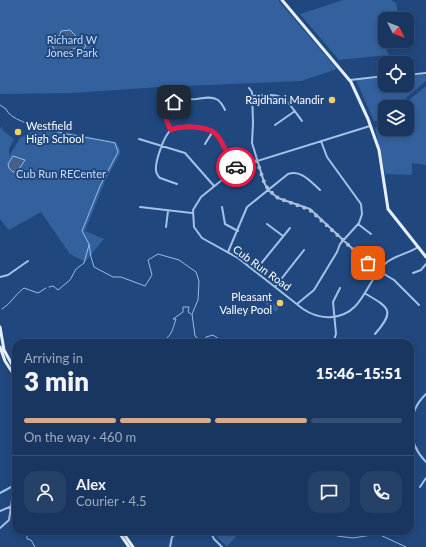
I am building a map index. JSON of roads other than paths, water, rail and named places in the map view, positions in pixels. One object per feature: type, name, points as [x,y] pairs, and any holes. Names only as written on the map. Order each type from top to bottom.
[{"type":"main road","points":[[282,0],[350,80],[371,126],[380,156],[388,209],[426,257]]},
{"type":"main road","points":[[0,327],[6,354],[12,365]]},
{"type":"main road","points":[[0,347],[5,361],[12,372]]},
{"type":"main road","points":[[121,535],[129,547]]},
{"type":"main road","points":[[125,535],[133,547]]},
{"type":"street","points":[[414,74],[426,73]]},
{"type":"street","points":[[350,80],[378,77]]},
{"type":"street","points":[[249,88],[252,96],[252,140],[257,161],[268,190],[278,198],[310,210],[379,271],[394,280],[419,304]]},
{"type":"street","points":[[252,96],[281,96],[286,100],[302,121]]},
{"type":"street","points":[[171,130],[166,121],[166,114],[168,107],[176,100],[214,98],[220,102],[225,110]]},
{"type":"street","points":[[275,125],[295,111]]},
{"type":"street","points":[[140,206],[192,213],[198,200],[236,168],[371,126]]},
{"type":"street","points":[[177,184],[163,180],[157,174],[156,166],[165,137],[171,130],[181,127],[204,127],[213,131],[217,135],[236,168]]},
{"type":"street","points":[[205,144],[213,131]]},
{"type":"street","points":[[139,139],[186,154],[214,186]]},
{"type":"street","points":[[297,304],[314,290],[343,240],[358,224],[362,214],[361,204],[327,157],[321,141]]},
{"type":"street","points":[[228,252],[247,207],[288,174],[293,172],[302,174],[320,190]]},
{"type":"street","points":[[222,207],[225,224],[238,231]]},
{"type":"street","points":[[166,227],[168,210]]},
{"type":"street","name":"Cub Run Road","points":[[192,213],[194,227],[200,237],[228,252],[311,314],[325,317],[334,317],[345,314],[355,308],[379,271],[393,258],[409,253],[418,248]]},
{"type":"street","points":[[267,224],[283,236]]},
{"type":"street","points":[[358,224],[371,234]]},
{"type":"street","points":[[255,271],[290,228]]},
{"type":"street","points":[[275,287],[304,250]]},
{"type":"street","points":[[0,277],[8,275],[28,261]]},
{"type":"street","points":[[413,273],[421,270],[426,264]]},
{"type":"street","points":[[334,339],[336,334],[332,302],[340,288]]},
{"type":"street","points":[[365,294],[383,305],[387,311],[386,320],[375,334]]},
{"type":"street","points":[[414,411],[426,394]]},
{"type":"street","points":[[414,442],[418,452],[426,462]]},
{"type":"street","points":[[420,487],[426,478]]},
{"type":"street","points":[[0,493],[12,487]]},
{"type":"street","points":[[0,511],[12,506]]},
{"type":"street","points":[[0,528],[9,522],[12,506]]},
{"type":"street","points":[[170,547],[172,537],[175,535]]},
{"type":"street","points":[[212,535],[222,547]]},
{"type":"waterway","points":[[0,105],[12,116],[23,122],[38,127],[115,143],[118,152],[100,186],[82,231],[89,244],[94,267],[113,277],[121,277],[145,286],[152,275],[148,260],[158,254],[179,260],[196,272],[199,281],[198,300],[192,314],[195,336],[199,339]]},
{"type":"waterway","points":[[49,287],[53,286],[58,290],[70,280],[76,269],[84,263],[89,245]]},
{"type":"waterway","points":[[2,309],[24,288],[38,293],[46,288]]},
{"type":"waterway","points":[[166,339],[173,330],[176,319],[173,319],[183,312],[183,307],[189,307],[188,312],[191,314]]},
{"type":"waterway","points":[[205,339],[206,337],[213,335],[219,339]]},
{"type":"waterway","points":[[27,535],[27,539],[31,540],[35,547]]},
{"type":"waterway","points":[[336,535],[353,538],[372,535]]},
{"type":"waterway","points":[[380,535],[406,547]]},
{"type":"place","name":"Rajdhani Mandir","points":[[332,100]]},
{"type":"place","name":"Westfield High School","points":[[18,132]]},
{"type":"place","name":"Pleasant Valley Pool","points":[[280,303]]},
{"type":"park label","name":"Richard W Jones Park","points":[[72,46]]},
{"type":"park label","name":"Cub Run RECenter","points":[[61,174]]}]
